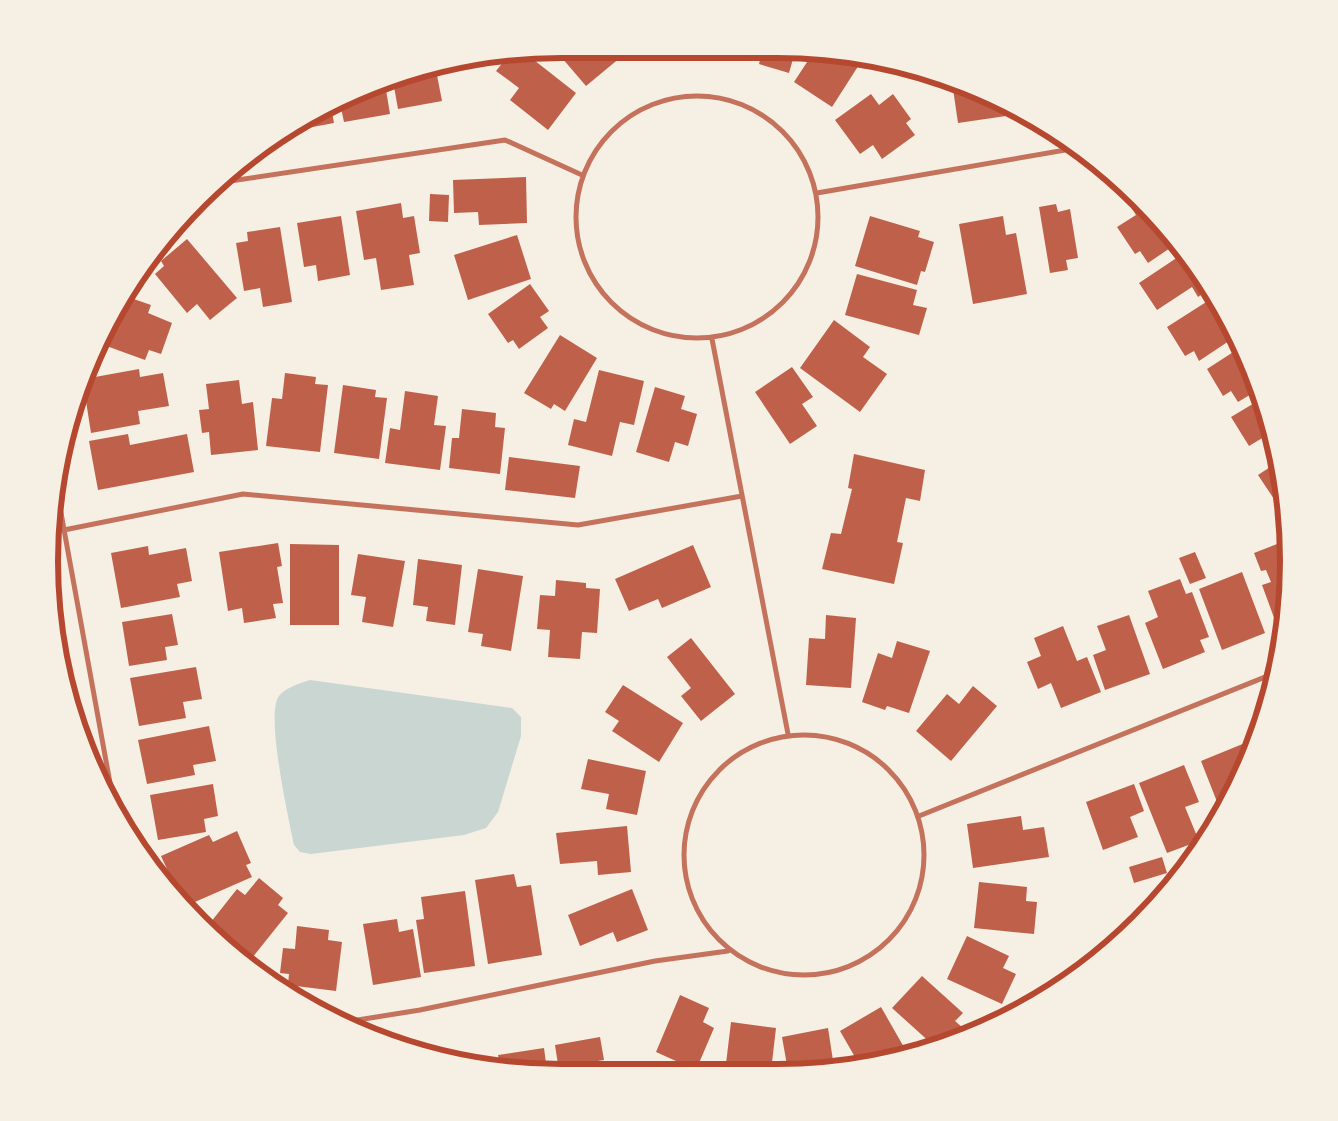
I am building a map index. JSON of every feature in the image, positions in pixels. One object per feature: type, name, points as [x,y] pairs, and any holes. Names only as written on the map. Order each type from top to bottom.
[{"type":"street","points":[[706,95],[744,105],[778,126],[803,156],[817,193],[819,227],[812,260],[796,289],[773,313],[744,330],[712,339],[670,337],[632,321],[602,294],[582,257],[575,216],[582,175],[602,141],[631,114],[667,99],[706,95]]},
{"type":"street","points":[[230,181],[505,140],[582,175]]},
{"type":"street","points":[[817,193],[1068,150]]},
{"type":"street","points":[[712,339],[788,734]]},
{"type":"street","points":[[64,530],[243,494],[578,525],[742,496]]},
{"type":"street","points":[[61,511],[110,786]]},
{"type":"street","points":[[919,816],[1267,677]]},
{"type":"street","points":[[788,734],[843,739],[890,769],[919,816],[925,867],[909,917],[874,955],[826,975],[775,974],[728,951],[698,914],[683,869],[687,822],[708,780],[743,749],[788,734]]},
{"type":"street","points":[[357,1020],[420,1010],[655,961],[728,951]]},
{"type":"shaded area","points":[[310,680],[512,708],[521,717],[521,736],[498,812],[486,828],[464,835],[311,854],[300,852],[294,845],[283,792],[276,744],[275,707],[279,696],[285,691],[297,684]]},
{"type":"building","points":[[561,57],[621,57],[586,86]]},
{"type":"building","points":[[761,57],[793,58],[789,73],[759,64]]},
{"type":"building","points":[[532,59],[576,93],[548,130],[510,100],[519,88],[496,71],[504,61]]},
{"type":"building","points":[[809,59],[859,64],[832,107],[794,82]]},
{"type":"building","points":[[437,73],[442,101],[398,109],[394,86]]},
{"type":"building","points":[[386,89],[390,114],[344,122],[341,108]]},
{"type":"building","points":[[953,89],[1005,112],[1006,116],[958,123]]},
{"type":"building","points":[[871,94],[879,105],[893,94],[911,119],[906,123],[915,135],[882,159],[873,145],[860,154],[835,120]]},
{"type":"building","points":[[332,112],[334,123],[303,129]]},
{"type":"building","points":[[526,177],[527,223],[479,225],[478,212],[454,213],[453,180]]},
{"type":"building","points":[[430,194],[449,195],[448,222],[429,221]]},
{"type":"building","points":[[401,203],[403,218],[414,216],[420,253],[409,255],[414,285],[381,290],[376,258],[364,260],[356,211]]},
{"type":"building","points":[[1056,204],[1058,212],[1070,209],[1078,258],[1066,260],[1068,270],[1050,273],[1039,207]]},
{"type":"building","points":[[1129,204],[1133,205],[1171,247],[1148,263],[1140,251],[1135,254],[1117,227],[1136,215]]},
{"type":"building","points":[[341,216],[350,275],[318,281],[316,265],[304,267],[297,223]]},
{"type":"building","points":[[870,216],[920,231],[918,237],[934,242],[925,272],[921,271],[917,285],[855,266]]},
{"type":"building","points":[[1003,216],[1006,235],[1016,233],[1027,294],[973,304],[959,224]]},
{"type":"building","points":[[280,227],[292,302],[263,307],[260,288],[244,291],[236,243],[248,241],[247,232]]},
{"type":"building","points":[[517,235],[531,279],[468,300],[454,255]]},
{"type":"building","points":[[187,239],[237,298],[210,320],[197,304],[187,313],[155,274],[164,266],[161,261]]},
{"type":"building","points":[[1179,256],[1203,293],[1198,297],[1192,287],[1157,310],[1139,283]]},
{"type":"building","points":[[857,274],[917,290],[913,305],[927,308],[919,335],[845,315]]},
{"type":"building","points":[[530,284],[549,311],[540,317],[548,328],[519,349],[513,340],[508,343],[488,314]]},
{"type":"building","points":[[132,298],[151,305],[148,313],[172,323],[161,354],[149,350],[145,360],[106,346]]},
{"type":"building","points":[[1208,301],[1230,340],[1199,361],[1194,351],[1185,356],[1167,327]]},
{"type":"building","points":[[834,320],[870,347],[863,357],[887,374],[860,412],[800,368]]},
{"type":"building","points":[[560,335],[597,358],[565,411],[554,404],[551,409],[524,393]]},
{"type":"building","points":[[1235,351],[1252,394],[1238,402],[1231,391],[1223,396],[1207,369]]},
{"type":"building","points":[[792,367],[813,397],[802,404],[817,426],[790,444],[755,392]]},
{"type":"building","points":[[139,369],[140,377],[163,373],[169,406],[138,411],[140,424],[91,433],[85,396],[92,377]]},
{"type":"building","points":[[599,370],[644,381],[634,425],[620,422],[612,456],[568,445],[574,419],[586,422]]},
{"type":"building","points":[[285,373],[316,377],[315,384],[328,385],[320,452],[266,446],[272,398],[282,399]]},
{"type":"building","points":[[239,380],[242,404],[253,402],[258,450],[211,455],[209,432],[202,433],[199,410],[209,409],[206,384]]},
{"type":"building","points":[[343,385],[376,390],[375,397],[387,398],[379,459],[334,453]]},
{"type":"building","points":[[655,387],[685,396],[681,409],[697,414],[688,446],[675,442],[669,462],[636,452]]},
{"type":"building","points":[[405,391],[438,396],[434,425],[446,426],[440,470],[385,463],[390,428],[400,430]]},
{"type":"building","points":[[1255,403],[1265,437],[1249,446],[1231,417]]},
{"type":"building","points":[[462,409],[496,413],[495,427],[505,428],[500,474],[449,468],[452,438],[459,438]]},
{"type":"building","points":[[128,434],[130,445],[187,434],[194,472],[98,490],[89,441]]},
{"type":"building","points":[[854,454],[925,470],[920,501],[906,498],[897,542],[903,543],[894,584],[822,569],[831,533],[841,534],[852,489],[848,488]]},
{"type":"building","points":[[509,457],[580,466],[575,498],[505,490]]},
{"type":"building","points":[[1272,466],[1276,502],[1258,475]]},
{"type":"building","points":[[278,543],[282,566],[277,567],[283,603],[273,604],[276,618],[244,623],[242,608],[228,611],[219,552]]},
{"type":"building","points":[[1279,543],[1279,593],[1276,624],[1262,585],[1271,582],[1266,570],[1261,571],[1254,553]]},
{"type":"building","points":[[290,544],[339,545],[339,625],[290,625]]},
{"type":"building","points":[[693,545],[711,587],[662,608],[658,599],[629,611],[615,579]]},
{"type":"building","points":[[148,546],[149,555],[186,548],[192,581],[177,584],[180,597],[121,608],[111,553]]},
{"type":"building","points":[[1195,552],[1206,578],[1190,584],[1179,558]]},
{"type":"building","points":[[358,554],[405,561],[393,627],[362,622],[366,597],[351,595]]},
{"type":"building","points":[[418,559],[462,565],[455,625],[426,621],[428,607],[413,605]]},
{"type":"building","points":[[478,569],[523,576],[511,651],[481,646],[483,634],[468,632]]},
{"type":"building","points":[[1242,572],[1265,633],[1222,650],[1199,589]]},
{"type":"building","points":[[1180,579],[1186,594],[1192,592],[1209,637],[1200,640],[1205,652],[1163,669],[1145,623],[1158,617],[1148,591]]},
{"type":"building","points":[[556,580],[586,583],[586,588],[600,589],[597,633],[582,632],[580,659],[548,657],[550,630],[537,629],[540,595],[555,596]]},
{"type":"building","points":[[172,614],[178,645],[165,647],[167,660],[129,666],[122,622]]},
{"type":"building","points":[[826,615],[856,618],[851,688],[806,685],[809,638],[825,639]]},
{"type":"building","points":[[1129,615],[1150,674],[1105,690],[1093,655],[1106,650],[1097,626]]},
{"type":"building","points":[[1063,626],[1077,661],[1087,657],[1101,692],[1061,708],[1051,683],[1038,689],[1027,662],[1041,656],[1034,638]]},
{"type":"building","points":[[691,638],[735,694],[701,721],[681,696],[691,688],[667,657]]},
{"type":"building","points":[[897,641],[930,651],[909,713],[887,706],[885,710],[862,702],[878,653],[892,658]]},
{"type":"building","points":[[196,667],[202,699],[183,702],[186,718],[139,726],[130,678]]},
{"type":"building","points":[[623,685],[683,723],[659,762],[612,731],[619,721],[605,712]]},
{"type":"building","points":[[973,686],[997,706],[951,761],[916,731],[947,694],[959,704]]},
{"type":"building","points":[[209,726],[216,761],[193,765],[195,775],[147,784],[138,740]]},
{"type":"building","points":[[1245,743],[1229,783],[1218,804],[1201,761]]},
{"type":"building","points":[[588,759],[646,771],[637,815],[606,809],[609,794],[581,789]]},
{"type":"building","points":[[1184,765],[1199,802],[1185,807],[1198,837],[1194,843],[1167,853],[1139,783]]},
{"type":"building","points":[[213,784],[218,816],[204,819],[206,832],[158,840],[150,795]]},
{"type":"building","points":[[1134,784],[1144,811],[1130,817],[1138,837],[1103,850],[1086,802]]},
{"type":"building","points":[[1021,816],[1023,830],[1044,827],[1049,857],[973,868],[967,824]]},
{"type":"building","points":[[627,826],[631,872],[598,875],[597,861],[560,864],[556,833]]},
{"type":"building","points":[[237,831],[251,863],[246,865],[252,877],[193,903],[172,880],[161,856],[209,835],[213,842]]},
{"type":"building","points":[[1162,857],[1167,873],[1134,883],[1129,867]]},
{"type":"building","points":[[514,874],[517,887],[531,885],[542,955],[488,964],[475,880]]},
{"type":"building","points":[[259,878],[283,898],[278,905],[288,913],[252,958],[211,922],[237,889],[245,895]]},
{"type":"building","points":[[979,882],[1027,887],[1026,901],[1037,902],[1034,934],[974,928]]},
{"type":"building","points":[[632,889],[648,930],[617,942],[613,932],[580,946],[568,915]]},
{"type":"building","points":[[465,891],[475,966],[424,973],[416,920],[424,919],[421,897]]},
{"type":"building","points":[[397,919],[399,932],[413,929],[421,977],[373,985],[363,924]]},
{"type":"building","points":[[297,926],[329,930],[328,940],[342,942],[336,991],[292,985],[288,983],[289,974],[280,973],[283,948],[295,949]]},
{"type":"building","points":[[967,936],[1009,956],[1003,968],[1016,974],[1002,1004],[947,979]]},
{"type":"building","points":[[922,976],[963,1013],[955,1021],[963,1028],[928,1040],[892,1008]]},
{"type":"building","points":[[680,995],[709,1008],[703,1022],[714,1028],[699,1064],[683,1064],[656,1052]]},
{"type":"building","points":[[881,1007],[904,1047],[855,1057],[840,1031]]},
{"type":"building","points":[[731,1022],[776,1028],[772,1064],[726,1064]]},
{"type":"building","points":[[828,1028],[833,1060],[787,1063],[782,1037]]},
{"type":"building","points":[[600,1037],[604,1060],[591,1062],[591,1064],[558,1064],[555,1045]]},
{"type":"building","points":[[544,1048],[546,1063],[499,1059],[498,1055]]}]
